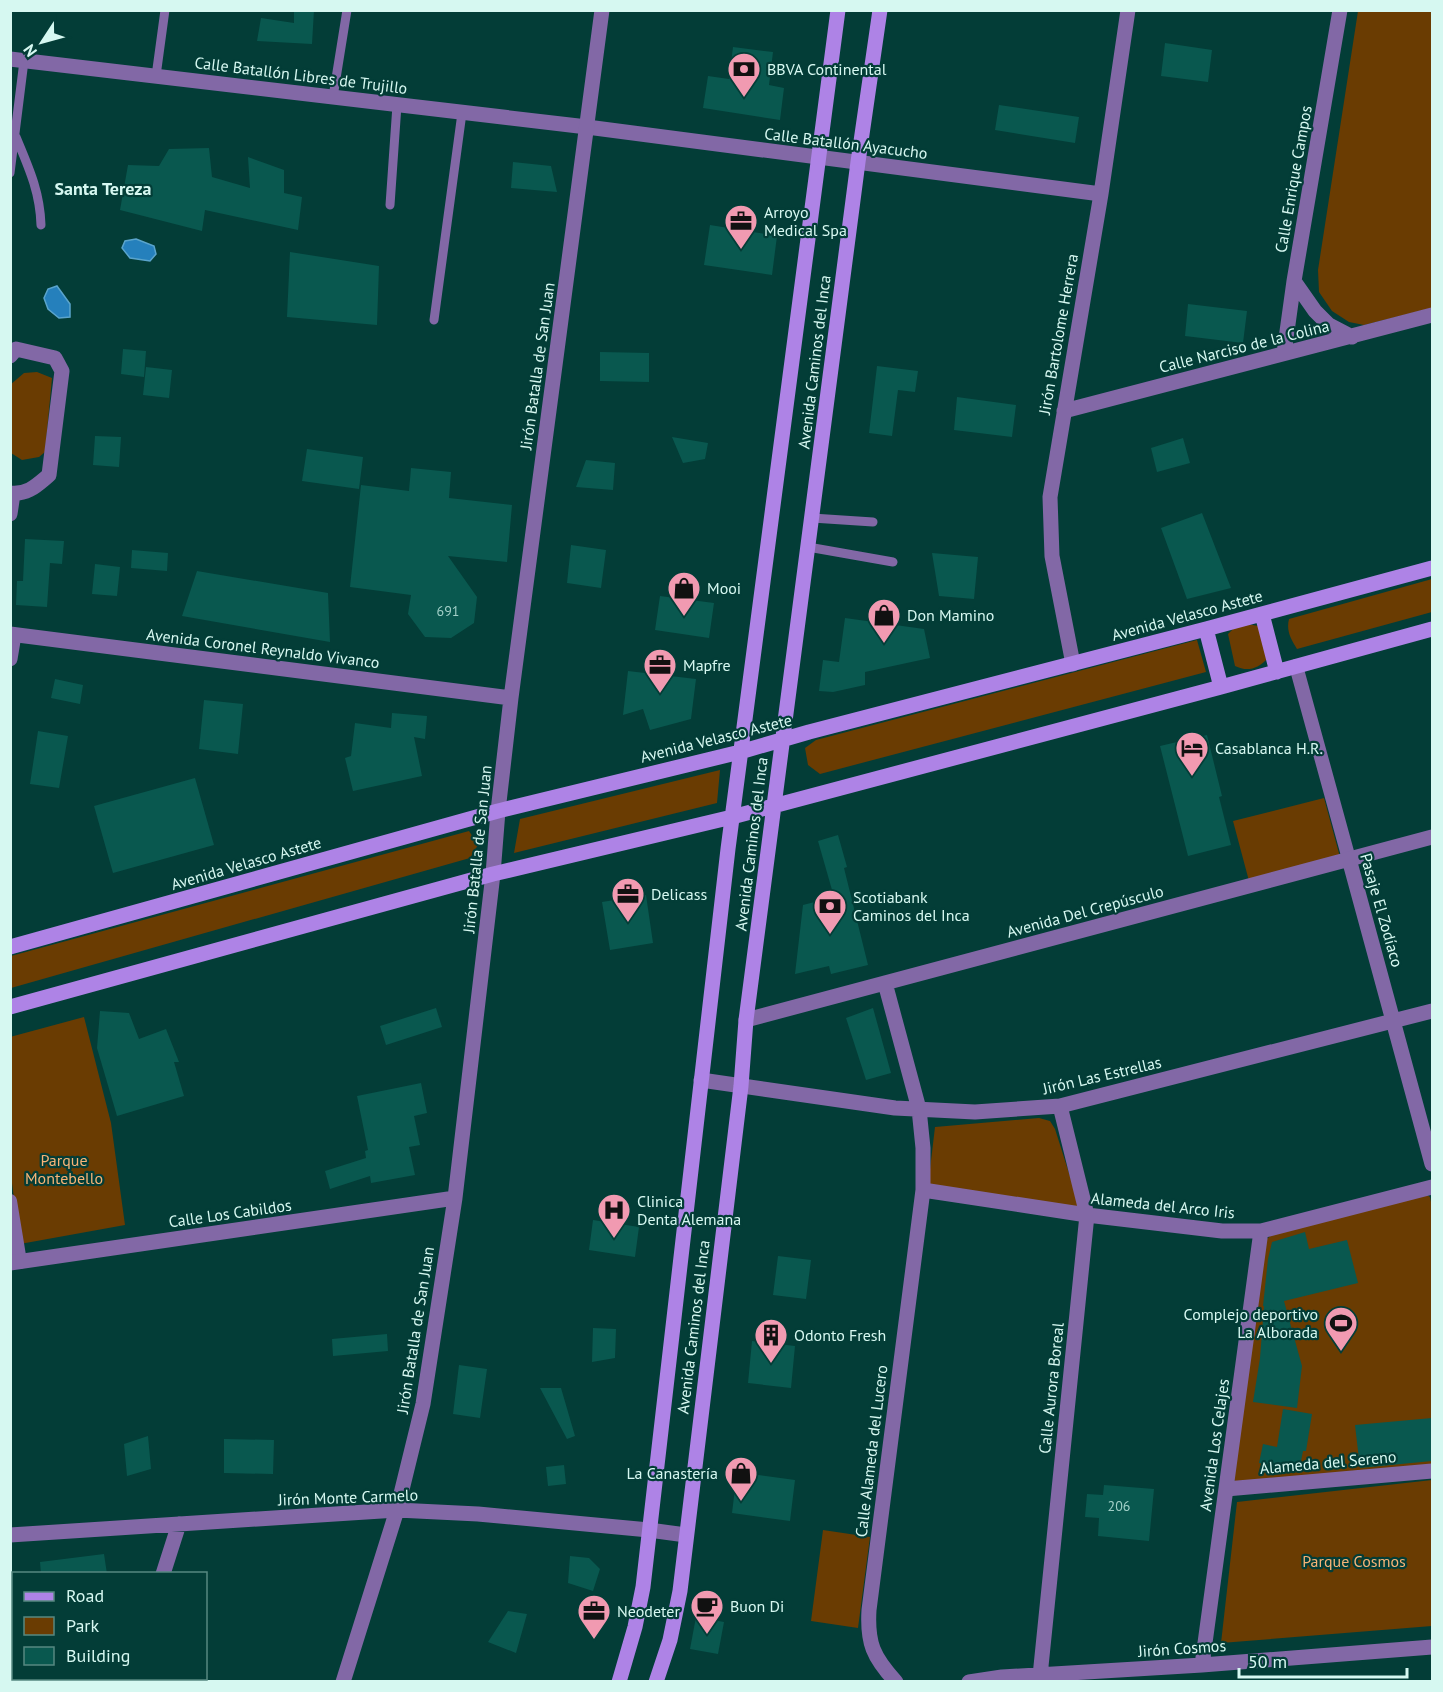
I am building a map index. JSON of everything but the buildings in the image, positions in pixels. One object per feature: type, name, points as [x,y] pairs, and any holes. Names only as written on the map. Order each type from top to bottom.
[{"type":"main road","name":"Avenida Caminos del Inca","points":[[619,1682],[635,1627],[643,1587],[740,752],[838,10]]},
{"type":"main road","name":"Avenida Caminos del Inca","points":[[656,1682],[670,1640],[680,1591],[741,1086],[746,1020],[858,162],[880,10]]},
{"type":"main road","name":"Avenida Velasco Astete","points":[[11,944],[498,811],[740,752],[1432,568]]},
{"type":"main road","points":[[1262,614],[1277,672]]},
{"type":"main road","points":[[1206,629],[1221,687]]},
{"type":"main road","points":[[10,1007],[493,874],[732,817],[1432,629]]},
{"type":"street","name":"Jirón Batalla de San Juan","points":[[343,1682],[397,1510],[423,1404],[454,1198],[493,874],[511,698],[602,10]]},
{"type":"street","name":"Jirón Bartolome Herrera","points":[[1073,664],[1052,556],[1050,497],[1101,194],[1128,10]]},
{"type":"street","name":"Calle Enrique Campos","points":[[1284,353],[1340,10]]},
{"type":"street","name":"Calle Batallón Libres de Trujillo","points":[[17,60],[587,127]]},
{"type":"street","name":"Calle Batallón Ayacucho","points":[[587,127],[1101,194]]},
{"type":"street","points":[[1294,281],[1315,311],[1329,325],[1352,337]]},
{"type":"street","name":"Calle Narciso de la Colina","points":[[1064,411],[1432,317]]},
{"type":"street","points":[[10,356],[16,350],[55,358],[63,371],[49,475],[30,491],[12,494],[10,514]]},
{"type":"street","points":[[10,659],[12,634]]},
{"type":"street","name":"Avenida Coronel Reynaldo Vivanco","points":[[12,634],[511,698]]},
{"type":"street","name":"Pasaje El Zodíaco","points":[[1296,666],[1432,1164]]},
{"type":"street","name":"Avenida Del Crepúsculo","points":[[746,1020],[1432,837]]},
{"type":"street","name":"Calle Alameda del Lucero","points":[[885,983],[919,1109],[923,1148],[923,1190],[868,1610],[867,1632],[874,1653],[896,1682]]},
{"type":"street","name":"Jirón Las Estrellas","points":[[701,1080],[895,1108],[975,1112],[1060,1106],[1432,1011]]},
{"type":"street","name":"Calle Aurora Boreal","points":[[1040,1676],[1087,1215],[1060,1106]]},
{"type":"street","name":"Alameda del Arco Iris","points":[[923,1190],[1087,1215],[1222,1231],[1261,1231],[1432,1187]]},
{"type":"street","name":"Calle Los Cabildos","points":[[15,1263],[454,1198]]},
{"type":"street","points":[[10,1201],[15,1263]]},
{"type":"street","name":"Avenida Los Celajes","points":[[1202,1665],[1261,1231]]},
{"type":"street","name":"Alameda del Sereno","points":[[1226,1489],[1432,1471]]},
{"type":"street","name":"Jirón Monte Carmelo","points":[[10,1535],[397,1510],[478,1514],[686,1535]]},
{"type":"street","points":[[164,1572],[179,1524]]},
{"type":"street","name":"Jirón Cosmos","points":[[969,1682],[1002,1677],[1202,1665],[1432,1647]]},
{"type":"lane","points":[[156,76],[165,10]]},
{"type":"lane","points":[[333,97],[347,10]]},
{"type":"lane","points":[[10,173],[15,135],[17,60]]},
{"type":"lane","points":[[390,205],[397,105]]},
{"type":"lane","points":[[434,320],[462,113]]},
{"type":"lane","points":[[15,135],[35,185],[40,204],[41,225]]},
{"type":"lane","points":[[812,518],[873,522]]},
{"type":"lane","points":[[808,547],[893,562]]},
{"type":"green space","points":[[1358,11],[1432,11],[1432,308],[1364,325],[1349,322],[1332,311],[1319,292],[1318,270]]},
{"type":"green space","points":[[37,372],[52,378],[45,452],[39,457],[22,460],[11,453],[10,385],[24,373]]},
{"type":"green space","points":[[1432,579],[1432,612],[1297,649],[1291,638],[1288,627],[1289,619]]},
{"type":"green space","points":[[1246,624],[1259,626],[1267,659],[1260,665],[1248,669],[1235,666],[1228,634],[1233,629]]},
{"type":"green space","points":[[1197,640],[1206,672],[820,774],[808,765],[805,748],[816,740]]},
{"type":"green space","points":[[720,770],[717,803],[514,853],[520,819]]},
{"type":"green space","points":[[1324,798],[1340,857],[1249,881],[1233,821]]},
{"type":"green space","points":[[469,831],[478,845],[470,858],[11,988],[11,956]]},
{"type":"green space","name":"Parque Montebello","points":[[84,1017],[111,1123],[125,1225],[20,1244],[10,1168],[10,1037]]},
{"type":"green space","points":[[1039,1118],[1050,1121],[1055,1129],[1080,1208],[928,1186],[935,1127]]},
{"type":"green space","name":"Complejo deportivo La Alborada","points":[[1424,1193],[1430,1197],[1432,1207],[1432,1464],[1236,1482],[1232,1478],[1266,1240],[1271,1235]]},
{"type":"green space","name":"Parque Cosmos","points":[[1432,1480],[1432,1626],[1221,1643],[1237,1502]]},
{"type":"green space","points":[[823,1530],[870,1537],[858,1628],[811,1621]]},
{"type":"water","points":[[136,239],[154,246],[156,254],[150,261],[130,258],[122,248],[125,241]]},
{"type":"water","points":[[57,286],[70,304],[70,317],[59,318],[48,309],[44,298],[48,289]]},
{"type":"place","name":"BBVA Continental","points":[[744,98]]},
{"type":"place","name":"Arroyo Medical Spa","points":[[741,250]]},
{"type":"place","name":"Mooi","points":[[684,617]]},
{"type":"place","name":"Don Mamino","points":[[884,644]]},
{"type":"place","name":"Mapfre","points":[[660,694]]},
{"type":"place","name":"Casablanca H.R.","points":[[1192,777]]},
{"type":"place","name":"Delicass","points":[[628,923]]},
{"type":"place","name":"Scotiabank Caminos del Inca","points":[[830,935]]},
{"type":"place","name":"Clinica Denta Alemana","points":[[614,1239]]},
{"type":"place","name":"Complejo deportivo La Alborada","points":[[1341,1352]]},
{"type":"place","name":"Odonto Fresh","points":[[771,1364]]},
{"type":"place","name":"La Canastería","points":[[741,1502]]},
{"type":"place","name":"Buon Di","points":[[707,1635]]},
{"type":"place","name":"Neodeter","points":[[594,1640]]},
{"type":"district","name":"Santa Tereza","points":[[103,189]]}]
